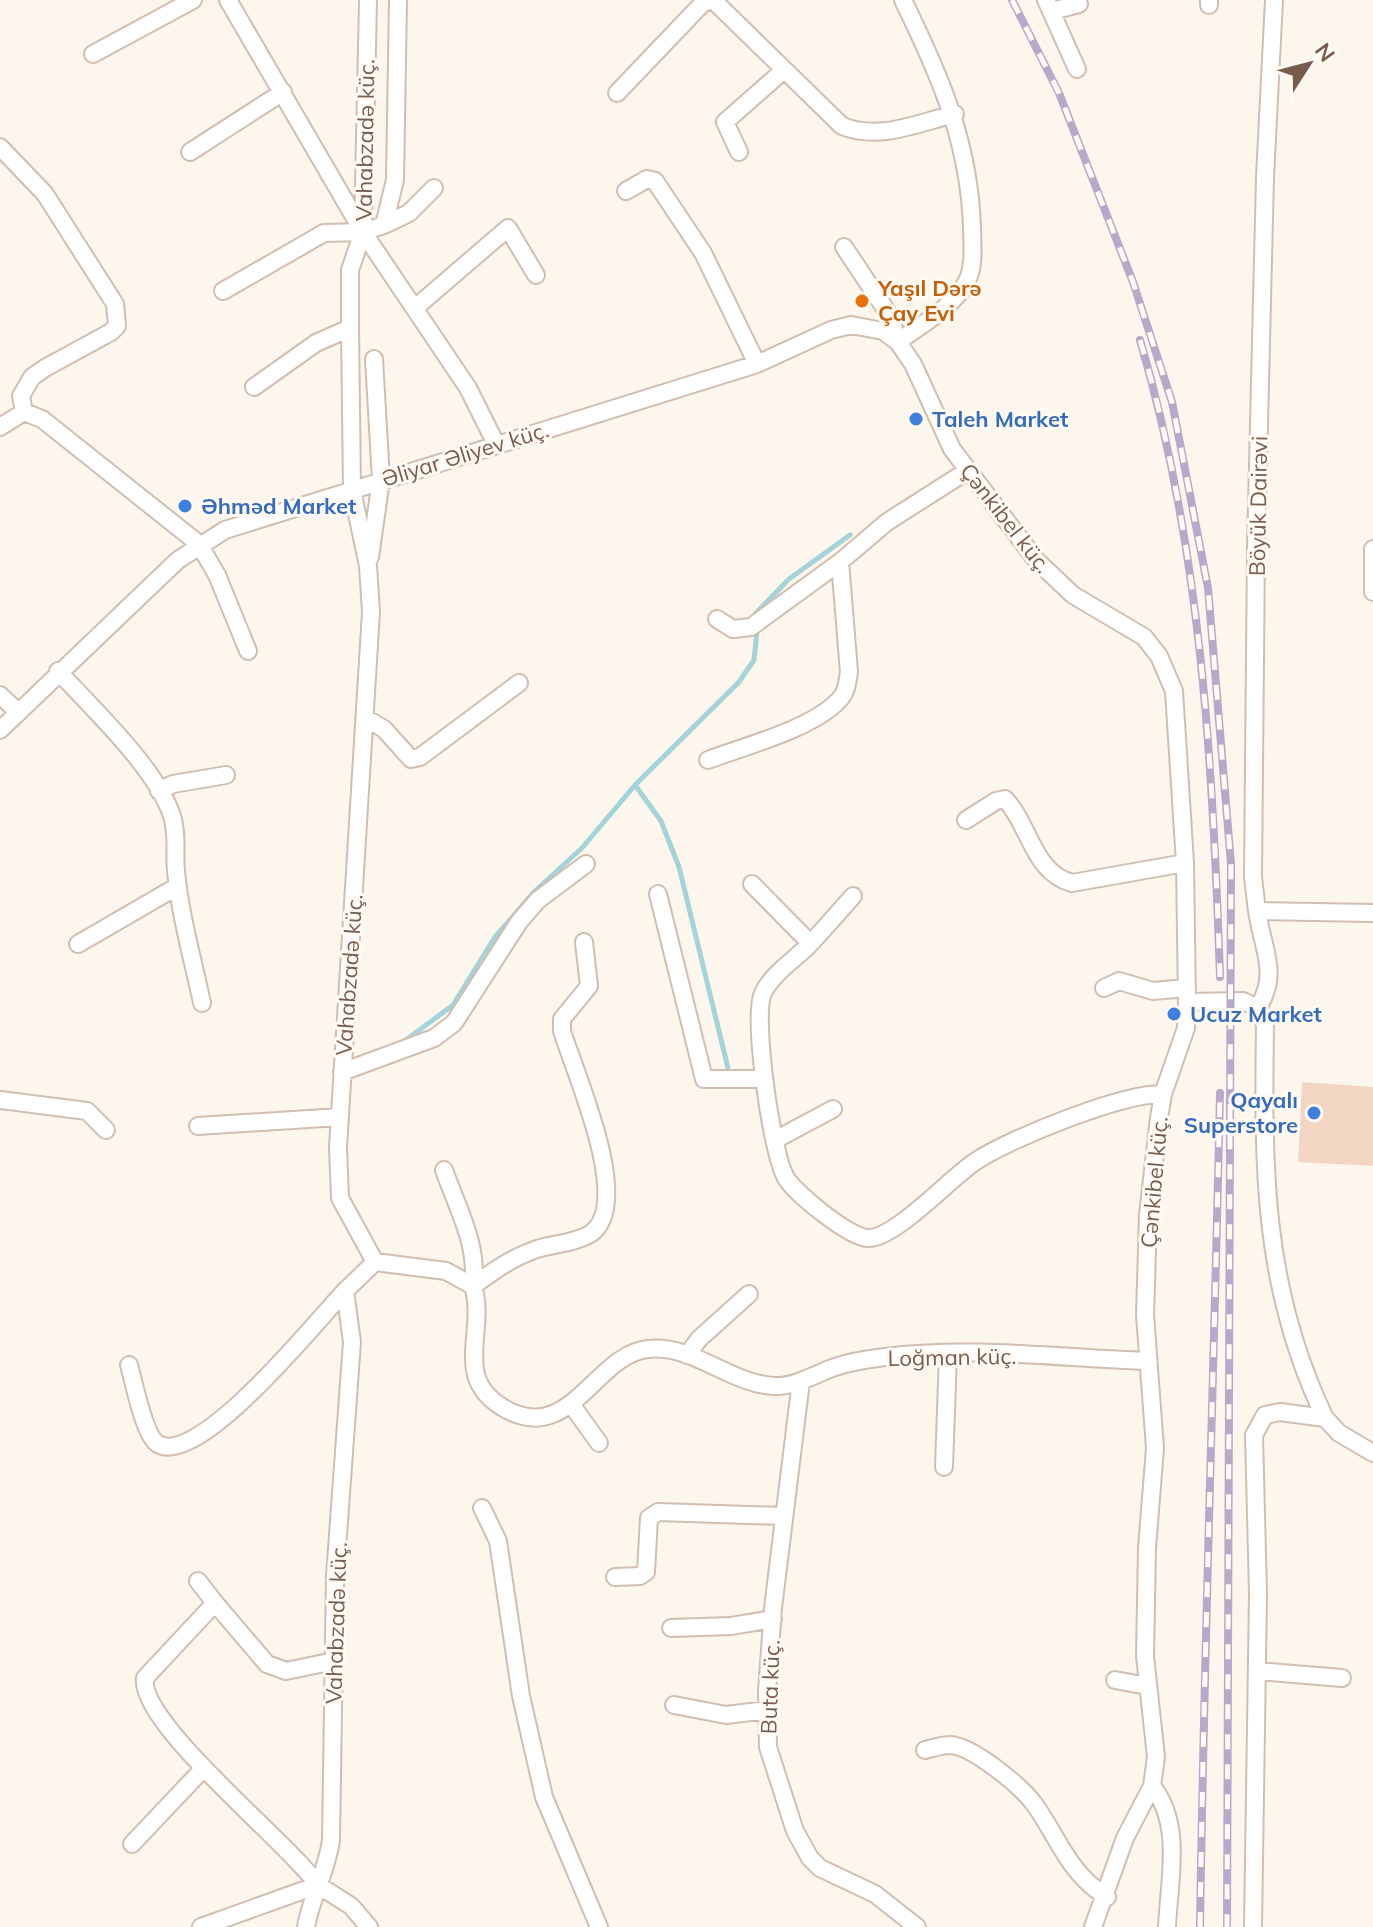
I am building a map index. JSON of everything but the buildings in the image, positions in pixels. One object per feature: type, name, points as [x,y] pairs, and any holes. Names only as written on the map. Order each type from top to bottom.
[{"type":"street","points":[[93,54],[193,0]]},
{"type":"street","points":[[228,0],[363,232],[468,388],[496,444]]},
{"type":"street","name":"Vahabzadə küç.","points":[[368,0],[363,232],[350,270],[350,328],[352,490],[368,566],[371,612],[367,719],[342,1072],[340,1198],[375,1262]]},
{"type":"street","points":[[384,225],[395,180],[398,0]]},
{"type":"street","points":[[617,93],[702,4],[712,0],[842,126],[859,133],[877,134],[955,114]]},
{"type":"street","points":[[898,342],[959,292],[971,266],[971,198],[955,114],[903,0]]},
{"type":"street","name":"Böyük Dairəvi","points":[[1258,1008],[1266,994],[1271,967],[1257,911],[1253,877],[1256,548],[1265,177],[1274,0]]},
{"type":"street","points":[[1077,69],[1049,6],[1079,4]]},
{"type":"street","points":[[739,152],[725,122],[784,70]]},
{"type":"street","points":[[190,152],[283,92]]},
{"type":"street","points":[[0,147],[45,194],[115,304],[118,316],[117,326],[111,332],[32,377],[21,396],[24,412]]},
{"type":"street","points":[[626,191],[647,179],[655,181],[703,253],[757,364]]},
{"type":"street","points":[[223,291],[324,233],[363,232],[409,213],[434,188]]},
{"type":"street","points":[[415,308],[508,228],[536,275]]},
{"type":"street","name":"Çənkibel küç.","points":[[844,247],[890,316],[898,342],[913,364],[942,429],[967,471],[1050,574],[1073,595],[1135,630],[1159,656],[1174,691],[1185,863],[1187,995],[1179,1053],[1163,1094],[1148,1215],[1146,1361],[1155,1448],[1147,1548],[1147,1686],[1156,1728],[1156,1757],[1152,1786],[1125,1838],[1107,1897],[1093,1927]]},
{"type":"street","name":"Əliyar Əliyev küç.","points":[[0,730],[58,671],[199,544],[225,530],[757,364],[831,330],[851,325],[883,331],[898,342]]},
{"type":"street","points":[[254,387],[316,343],[350,328]]},
{"type":"street","points":[[368,566],[381,480],[374,359]]},
{"type":"street","points":[[0,427],[24,412]]},
{"type":"street","points":[[24,412],[61,430],[199,544],[217,575],[248,651]]},
{"type":"street","points":[[717,619],[733,629],[751,627],[840,562],[887,522],[967,471]]},
{"type":"street","points":[[1373,549],[1373,592]]},
{"type":"street","points":[[708,760],[802,723],[840,700],[847,689],[849,672],[840,562]]},
{"type":"street","points":[[58,671],[128,748],[171,813],[177,834],[178,886],[202,1003]]},
{"type":"street","points":[[367,719],[384,729],[411,759],[420,757],[519,683]]},
{"type":"street","points":[[0,695],[18,712]]},
{"type":"street","points":[[159,791],[173,784],[226,775]]},
{"type":"street","points":[[966,820],[996,801],[1005,799],[1047,870],[1057,879],[1072,883],[1185,863]]},
{"type":"street","points":[[342,1072],[434,1038],[454,1023],[519,922],[538,900],[586,864]]},
{"type":"street","points":[[752,884],[810,943]]},
{"type":"street","points":[[78,944],[178,886]]},
{"type":"street","points":[[658,894],[704,1079],[764,1079]]},
{"type":"street","points":[[853,896],[763,991],[759,1005],[764,1079],[785,1177],[797,1193],[855,1235],[868,1239],[893,1228],[953,1177],[1008,1145],[1125,1098],[1163,1094]]},
{"type":"street","points":[[1257,911],[1373,913]]},
{"type":"street","points":[[129,1365],[150,1438],[160,1446],[172,1447],[233,1411],[268,1379],[345,1291],[375,1262],[446,1271],[473,1286],[523,1255],[587,1236],[599,1227],[604,1214],[600,1137],[562,1031],[562,1019],[589,986],[584,942]]},
{"type":"street","points":[[1104,988],[1119,981],[1153,991],[1243,1001],[1258,1008],[1265,1025],[1265,1178],[1273,1262],[1283,1303],[1325,1418],[1339,1433],[1373,1453]]},
{"type":"street","points":[[0,1100],[87,1111],[106,1130]]},
{"type":"street","points":[[775,1140],[833,1109]]},
{"type":"street","points":[[198,1126],[340,1117]]},
{"type":"street","name":"Loğman küç.","points":[[444,1170],[476,1268],[473,1286],[479,1303],[472,1363],[476,1380],[502,1407],[531,1418],[547,1416],[571,1404],[632,1352],[663,1348],[760,1384],[777,1386],[801,1381],[853,1362],[948,1353],[1146,1361]]},
{"type":"street","name":"Vahabzadə küç.","points":[[306,1927],[318,1885],[328,1865],[331,1840],[335,1576],[352,1342],[345,1291]]},
{"type":"street","points":[[687,1355],[699,1339],[749,1294]]},
{"type":"street","points":[[944,1467],[948,1353]]},
{"type":"street","name":"Buta küç.","points":[[801,1381],[798,1427],[782,1516],[767,1710],[768,1747],[795,1831],[810,1858],[820,1868],[875,1894],[917,1927]]},
{"type":"street","points":[[571,1404],[599,1443]]},
{"type":"street","points":[[1253,1927],[1257,1671],[1254,1435],[1265,1415],[1280,1412],[1325,1418]]},
{"type":"street","points":[[482,1508],[492,1523],[498,1541],[521,1696],[544,1797],[599,1927]]},
{"type":"street","points":[[615,1577],[640,1576],[646,1572],[649,1518],[658,1512],[782,1516]]},
{"type":"street","points":[[198,1581],[267,1664],[286,1671],[334,1661]]},
{"type":"street","points":[[215,1603],[145,1678],[143,1688],[159,1716],[203,1769],[287,1847],[318,1885],[351,1906],[369,1927]]},
{"type":"street","points":[[671,1628],[731,1626],[773,1619]]},
{"type":"street","points":[[1257,1671],[1342,1678]]},
{"type":"street","points":[[1115,1680],[1147,1686]]},
{"type":"street","points":[[674,1705],[692,1706],[726,1715],[767,1710]]},
{"type":"street","points":[[925,1750],[948,1745],[960,1747],[1013,1783],[1032,1801],[1079,1877],[1107,1897]]},
{"type":"street","points":[[132,1844],[203,1769]]},
{"type":"street","points":[[1152,1786],[1162,1798],[1171,1824],[1167,1927]]},
{"type":"street","points":[[201,1927],[318,1885]]},
{"type":"waterway","points":[[756,613],[789,579],[850,535]]},
{"type":"waterway","points":[[406,1040],[453,1005],[495,937],[534,892],[582,848],[635,785],[739,682],[754,660],[757,631]]},
{"type":"waterway","points":[[635,785],[661,821],[679,867],[728,1068]]},
{"type":"railway","points":[[1012,0],[1059,93],[1133,282],[1172,402],[1208,588],[1231,864],[1227,1927]]},
{"type":"railway","points":[[1140,340],[1161,418],[1190,576],[1208,736],[1220,977]]},
{"type":"railway","points":[[1200,1927],[1220,1093]]},
{"type":"place","name":"Yaşıl Dərə Çay Evi","points":[[862,301]]},
{"type":"place","name":"Taleh Market","points":[[916,419]]},
{"type":"place","name":"Əhməd Market","points":[[185,506]]},
{"type":"place","name":"Ucuz Market","points":[[1174,1014]]},
{"type":"place","name":"Qayalı Superstore","points":[[1314,1113]]}]
